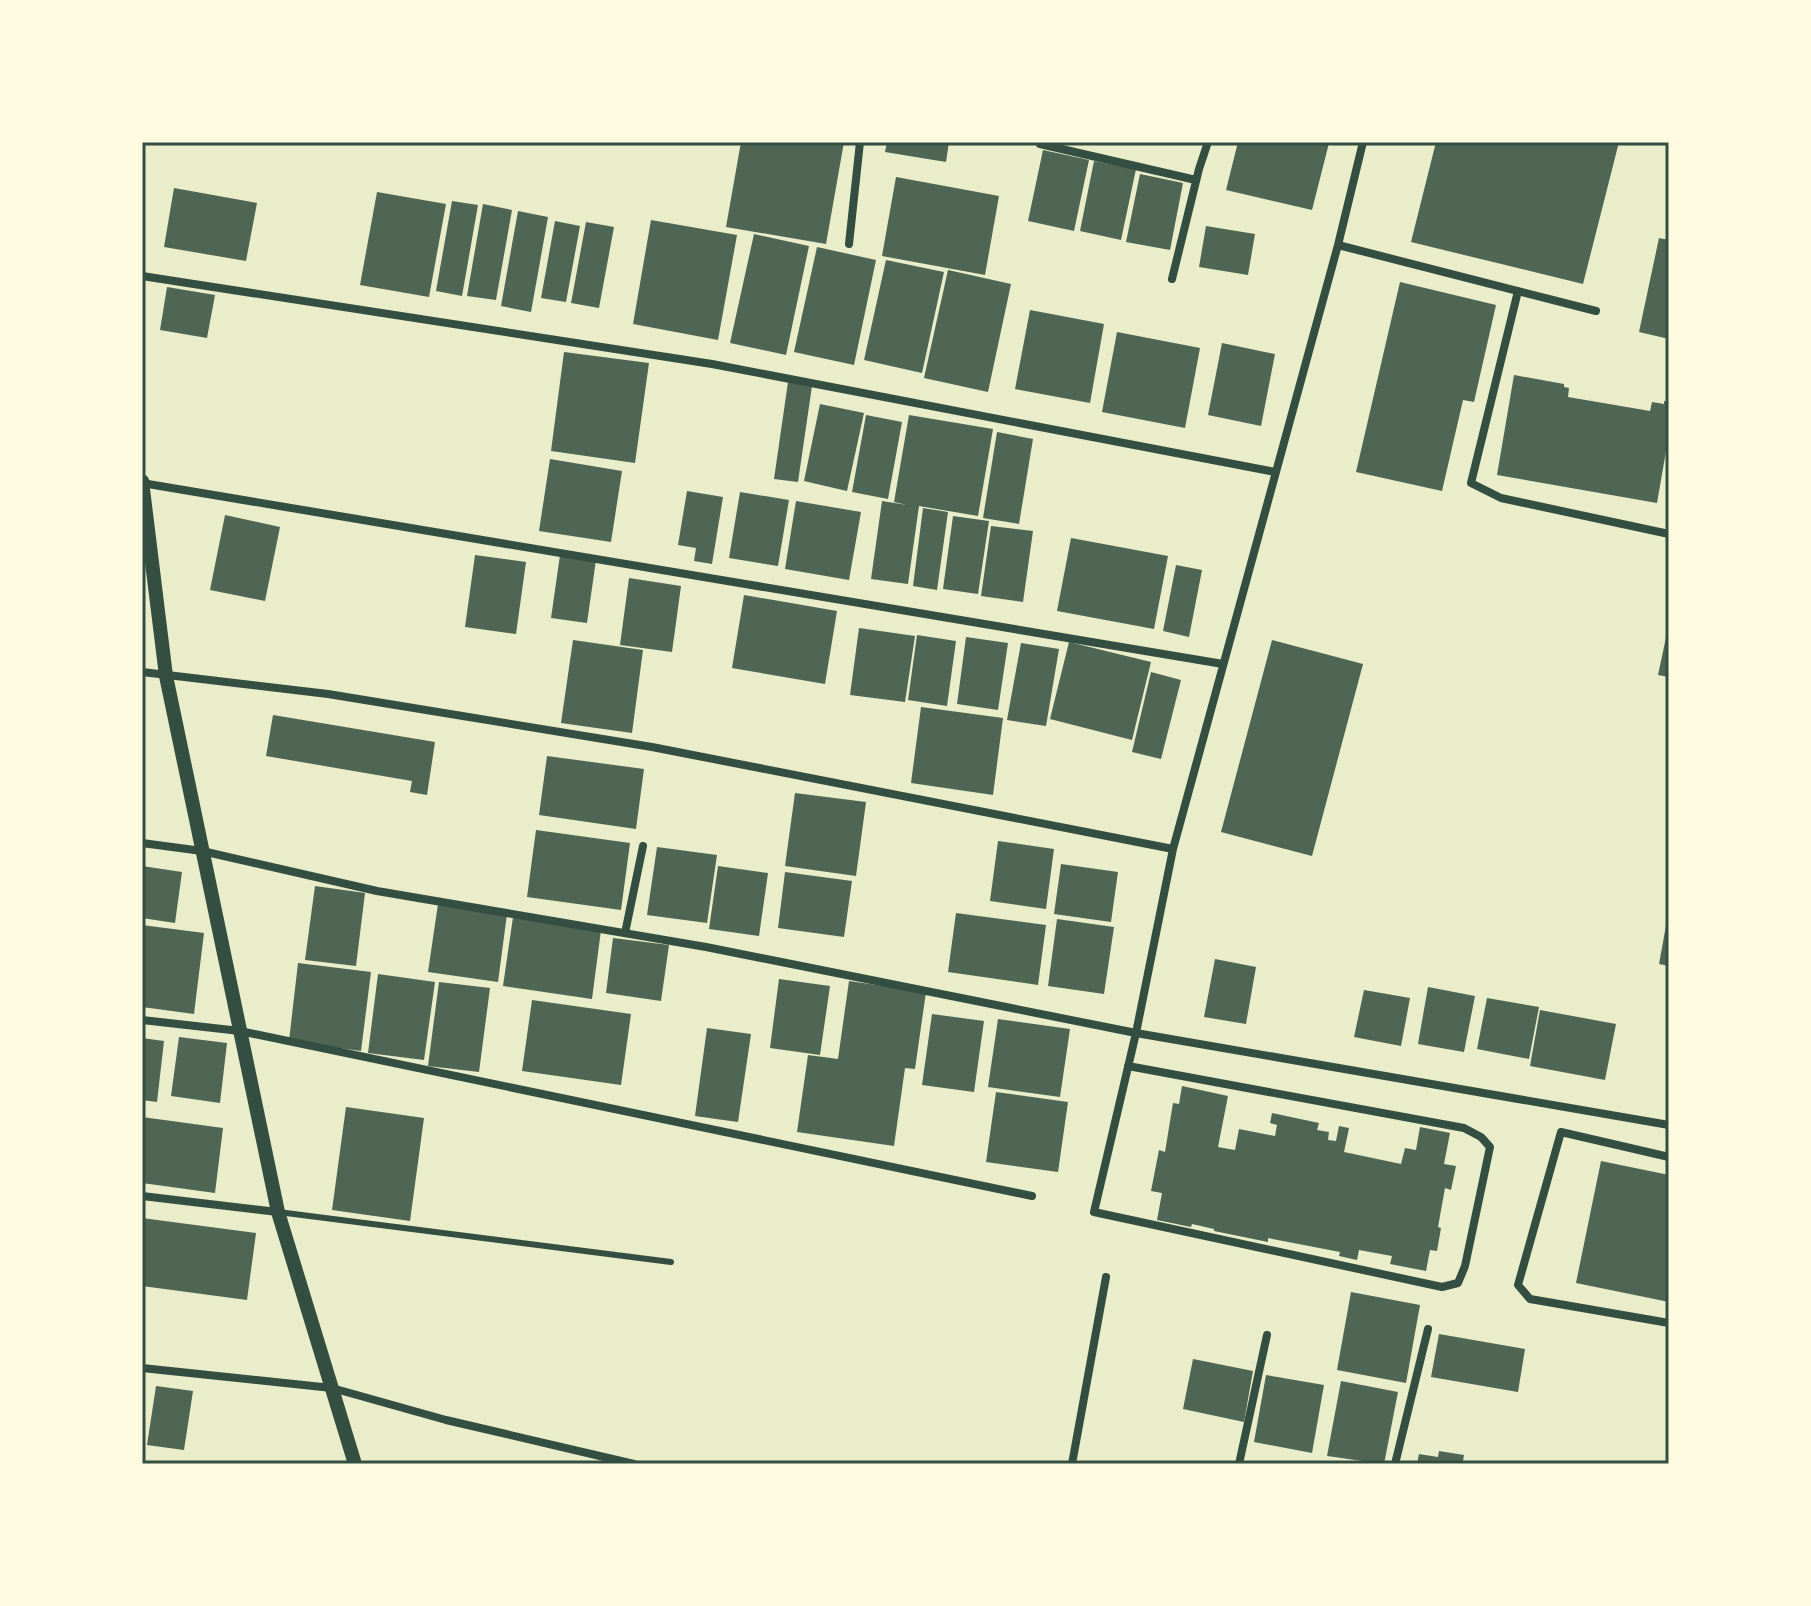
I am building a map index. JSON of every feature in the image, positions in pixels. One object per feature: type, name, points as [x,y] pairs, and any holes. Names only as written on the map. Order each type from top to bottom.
[{"type":"street","points":[[849,244],[860,142]]},
{"type":"street","points":[[1172,279],[1208,142]]},
{"type":"street","points":[[1128,1066],[1464,1128],[1481,1137],[1490,1147],[1465,1266],[1458,1283],[1442,1287],[1094,1212],[1128,1066],[1136,1033],[1173,849],[1338,245],[1363,142]]},
{"type":"street","points":[[1040,144],[1196,180]]},
{"type":"street","points":[[1338,245],[1596,311]]},
{"type":"street","points":[[142,276],[712,364],[1275,472]]},
{"type":"street","points":[[1518,291],[1471,483],[1501,498],[1669,534]]},
{"type":"street","points":[[355,1464],[278,1212],[166,676],[142,482],[1223,664]]},
{"type":"street","points":[[142,672],[328,694],[652,747],[1173,849]]},
{"type":"street","points":[[142,843],[202,851],[377,891],[722,950],[1136,1033],[1669,1125]]},
{"type":"street","points":[[625,933],[643,846]]},
{"type":"street","points":[[142,1020],[240,1031],[1032,1196]]},
{"type":"street","points":[[1669,1157],[1561,1132],[1518,1285],[1530,1299],[1669,1323]]},
{"type":"street","points":[[142,1196],[278,1212]]},
{"type":"street","points":[[1072,1464],[1106,1277]]},
{"type":"street","points":[[1395,1464],[1428,1329]]},
{"type":"street","points":[[1239,1464],[1267,1335]]},
{"type":"street","points":[[142,1368],[332,1388],[446,1420],[634,1464]]},
{"type":"lane","points":[[278,1212],[671,1262]]},
{"type":"building","points":[[741,142],[844,142],[826,244],[726,227]]},
{"type":"building","points":[[887,142],[949,142],[946,162],[885,152]]},
{"type":"building","points":[[1238,142],[1329,143],[1312,210],[1226,190]]},
{"type":"building","points":[[1436,142],[1619,142],[1583,284],[1411,242]]},
{"type":"building","points":[[1043,150],[1089,160],[1074,231],[1028,221]]},
{"type":"building","points":[[1094,161],[1136,169],[1121,240],[1080,231]]},
{"type":"building","points":[[1140,174],[1183,183],[1170,250],[1126,242]]},
{"type":"building","points":[[896,177],[999,196],[985,275],[882,256]]},
{"type":"building","points":[[174,188],[257,203],[246,261],[164,247]]},
{"type":"building","points":[[377,192],[446,204],[429,297],[360,285]]},
{"type":"building","points":[[452,201],[478,205],[462,296],[436,291]]},
{"type":"building","points":[[483,204],[512,210],[496,300],[467,296]]},
{"type":"building","points":[[518,211],[548,217],[531,312],[501,306]]},
{"type":"building","points":[[651,220],[737,235],[718,340],[633,324]]},
{"type":"building","points":[[555,221],[580,226],[566,302],[541,298]]},
{"type":"building","points":[[586,222],[614,227],[599,308],[571,303]]},
{"type":"building","points":[[1206,226],[1255,234],[1248,275],[1199,267]]},
{"type":"building","points":[[754,234],[809,246],[786,355],[730,343]]},
{"type":"building","points":[[1659,238],[1669,240],[1669,339],[1639,332]]},
{"type":"building","points":[[817,247],[876,260],[854,365],[794,352]]},
{"type":"building","points":[[886,260],[944,272],[922,373],[864,360]]},
{"type":"building","points":[[948,270],[1011,284],[988,392],[924,378]]},
{"type":"building","points":[[1400,282],[1496,305],[1474,402],[1463,400],[1442,491],[1356,472]]},
{"type":"building","points":[[167,287],[215,295],[207,338],[160,330]]},
{"type":"building","points":[[1030,310],[1104,324],[1090,403],[1015,389]]},
{"type":"building","points":[[1117,332],[1200,348],[1185,428],[1102,412]]},
{"type":"building","points":[[1222,343],[1275,354],[1261,426],[1208,415]]},
{"type":"building","points":[[564,352],[649,363],[635,463],[551,451]]},
{"type":"building","points":[[1514,375],[1564,384],[1569,388],[1568,397],[1650,411],[1652,402],[1669,402],[1669,434],[1657,503],[1497,475]]},
{"type":"building","points":[[788,382],[812,386],[798,482],[774,479]]},
{"type":"building","points":[[820,404],[864,413],[847,491],[804,481]]},
{"type":"building","points":[[866,415],[902,422],[888,499],[852,492]]},
{"type":"building","points":[[909,415],[993,429],[978,516],[919,506],[908,584],[871,579],[882,501],[907,505],[894,502]]},
{"type":"building","points":[[997,432],[1033,439],[1019,524],[983,518]]},
{"type":"building","points":[[550,459],[622,471],[611,542],[539,531]]},
{"type":"building","points":[[687,491],[723,497],[712,564],[694,561],[696,548],[678,545]]},
{"type":"building","points":[[740,492],[789,500],[778,566],[729,558]]},
{"type":"building","points":[[796,501],[861,512],[849,580],[785,569]]},
{"type":"building","points":[[923,508],[948,512],[937,590],[913,586]]},
{"type":"building","points":[[225,515],[280,527],[265,601],[210,590]]},
{"type":"building","points":[[953,516],[989,521],[978,594],[943,589]]},
{"type":"building","points":[[991,526],[1033,531],[1023,602],[981,596]]},
{"type":"building","points":[[1071,538],[1168,556],[1154,629],[1057,611]]},
{"type":"building","points":[[475,555],[526,562],[516,634],[465,627]]},
{"type":"building","points":[[560,555],[596,560],[587,623],[551,618]]},
{"type":"building","points":[[1176,565],[1202,570],[1189,637],[1163,631]]},
{"type":"building","points":[[629,578],[681,586],[672,652],[620,645]]},
{"type":"building","points":[[744,595],[837,611],[825,684],[732,668]]},
{"type":"building","points":[[859,628],[915,636],[905,702],[850,695]]},
{"type":"building","points":[[1669,628],[1669,677],[1658,675]]},
{"type":"building","points":[[917,635],[956,641],[947,706],[908,700]]},
{"type":"building","points":[[966,637],[1008,643],[998,710],[957,704]]},
{"type":"building","points":[[573,640],[643,650],[632,733],[561,723]]},
{"type":"building","points":[[1272,640],[1363,664],[1312,856],[1221,832]]},
{"type":"building","points":[[1069,642],[1151,662],[1132,740],[1050,719]]},
{"type":"building","points":[[1021,643],[1059,649],[1046,726],[1007,720]]},
{"type":"building","points":[[1151,672],[1181,680],[1161,759],[1132,752]]},
{"type":"building","points":[[921,707],[1003,718],[993,795],[911,783]]},
{"type":"building","points":[[273,715],[435,742],[427,795],[410,792],[412,781],[266,756]]},
{"type":"building","points":[[547,756],[644,769],[636,829],[539,815]]},
{"type":"building","points":[[795,793],[866,802],[856,876],[785,866]]},
{"type":"building","points":[[536,830],[630,843],[621,910],[527,897]]},
{"type":"building","points":[[998,841],[1054,849],[1046,909],[990,901]]},
{"type":"building","points":[[657,847],[717,855],[707,923],[647,915]]},
{"type":"building","points":[[1061,864],[1118,872],[1111,922],[1054,914]]},
{"type":"building","points":[[142,866],[182,872],[175,923],[142,918]]},
{"type":"building","points":[[718,866],[768,873],[759,936],[709,929]]},
{"type":"building","points":[[785,872],[852,881],[844,937],[778,928]]},
{"type":"building","points":[[315,886],[365,893],[356,966],[305,960]]},
{"type":"building","points":[[438,904],[507,914],[498,982],[428,972]]},
{"type":"building","points":[[956,913],[1046,925],[1038,985],[948,972]]},
{"type":"building","points":[[513,917],[601,930],[592,999],[503,986]]},
{"type":"building","points":[[1057,919],[1114,927],[1104,994],[1048,986]]},
{"type":"building","points":[[1669,920],[1669,966],[1659,964]]},
{"type":"building","points":[[142,925],[204,933],[194,1014],[142,1007]]},
{"type":"building","points":[[613,938],[669,945],[661,1001],[606,993]]},
{"type":"building","points":[[1215,959],[1256,967],[1246,1024],[1204,1017]]},
{"type":"building","points":[[298,963],[371,972],[361,1051],[289,1041]]},
{"type":"building","points":[[378,974],[435,982],[424,1060],[368,1053]]},
{"type":"building","points":[[779,979],[830,986],[820,1055],[770,1048]]},
{"type":"building","points":[[849,981],[926,992],[915,1069],[905,1068],[894,1146],[797,1132],[808,1055],[838,1059]]},
{"type":"building","points":[[439,982],[490,988],[479,1072],[428,1066]]},
{"type":"building","points":[[1428,987],[1475,996],[1464,1052],[1418,1044]]},
{"type":"building","points":[[1364,990],[1410,998],[1401,1046],[1354,1037]]},
{"type":"building","points":[[1487,998],[1539,1007],[1529,1059],[1477,1049]]},
{"type":"building","points":[[532,1000],[631,1014],[621,1085],[522,1071]]},
{"type":"building","points":[[1540,1010],[1616,1024],[1605,1080],[1530,1066]]},
{"type":"building","points":[[932,1014],[984,1021],[974,1092],[922,1085]]},
{"type":"building","points":[[998,1019],[1070,1029],[1060,1097],[988,1087]]},
{"type":"building","points":[[707,1028],[751,1034],[738,1122],[695,1116]]},
{"type":"building","points":[[179,1037],[227,1043],[220,1103],[171,1096]]},
{"type":"building","points":[[142,1038],[164,1041],[157,1102],[142,1100]]},
{"type":"building","points":[[1182,1086],[1228,1096],[1218,1147],[1235,1150],[1239,1129],[1275,1136],[1277,1125],[1270,1123],[1272,1113],[1319,1123],[1317,1130],[1329,1132],[1328,1140],[1336,1141],[1339,1126],[1349,1128],[1344,1152],[1401,1164],[1405,1148],[1416,1150],[1420,1127],[1450,1133],[1444,1164],[1456,1166],[1451,1190],[1445,1188],[1437,1251],[1430,1250],[1426,1271],[1390,1264],[1392,1256],[1359,1250],[1357,1260],[1339,1256],[1340,1252],[1268,1238],[1268,1242],[1192,1224],[1191,1227],[1157,1220],[1162,1193],[1151,1191],[1159,1150],[1165,1152],[1173,1103],[1179,1104]]},
{"type":"building","points":[[996,1092],[1068,1102],[1058,1172],[986,1162]]},
{"type":"building","points":[[346,1107],[424,1118],[410,1221],[332,1210]]},
{"type":"building","points":[[142,1117],[223,1128],[215,1193],[142,1183]]},
{"type":"building","points":[[1601,1161],[1669,1175],[1669,1302],[1576,1283]]},
{"type":"building","points":[[142,1218],[256,1233],[247,1300],[142,1286]]},
{"type":"building","points":[[1351,1292],[1420,1305],[1406,1383],[1337,1370]]},
{"type":"building","points":[[1439,1334],[1525,1349],[1518,1392],[1431,1377]]},
{"type":"building","points":[[1193,1359],[1253,1371],[1244,1422],[1183,1409]]},
{"type":"building","points":[[1266,1375],[1324,1385],[1312,1453],[1254,1442]]},
{"type":"building","points":[[1341,1381],[1398,1392],[1384,1464],[1327,1456]]},
{"type":"building","points":[[156,1386],[193,1391],[184,1450],[147,1445]]},
{"type":"building","points":[[1439,1451],[1464,1455],[1463,1461],[1472,1464],[1417,1464],[1419,1454],[1438,1457]]}]
